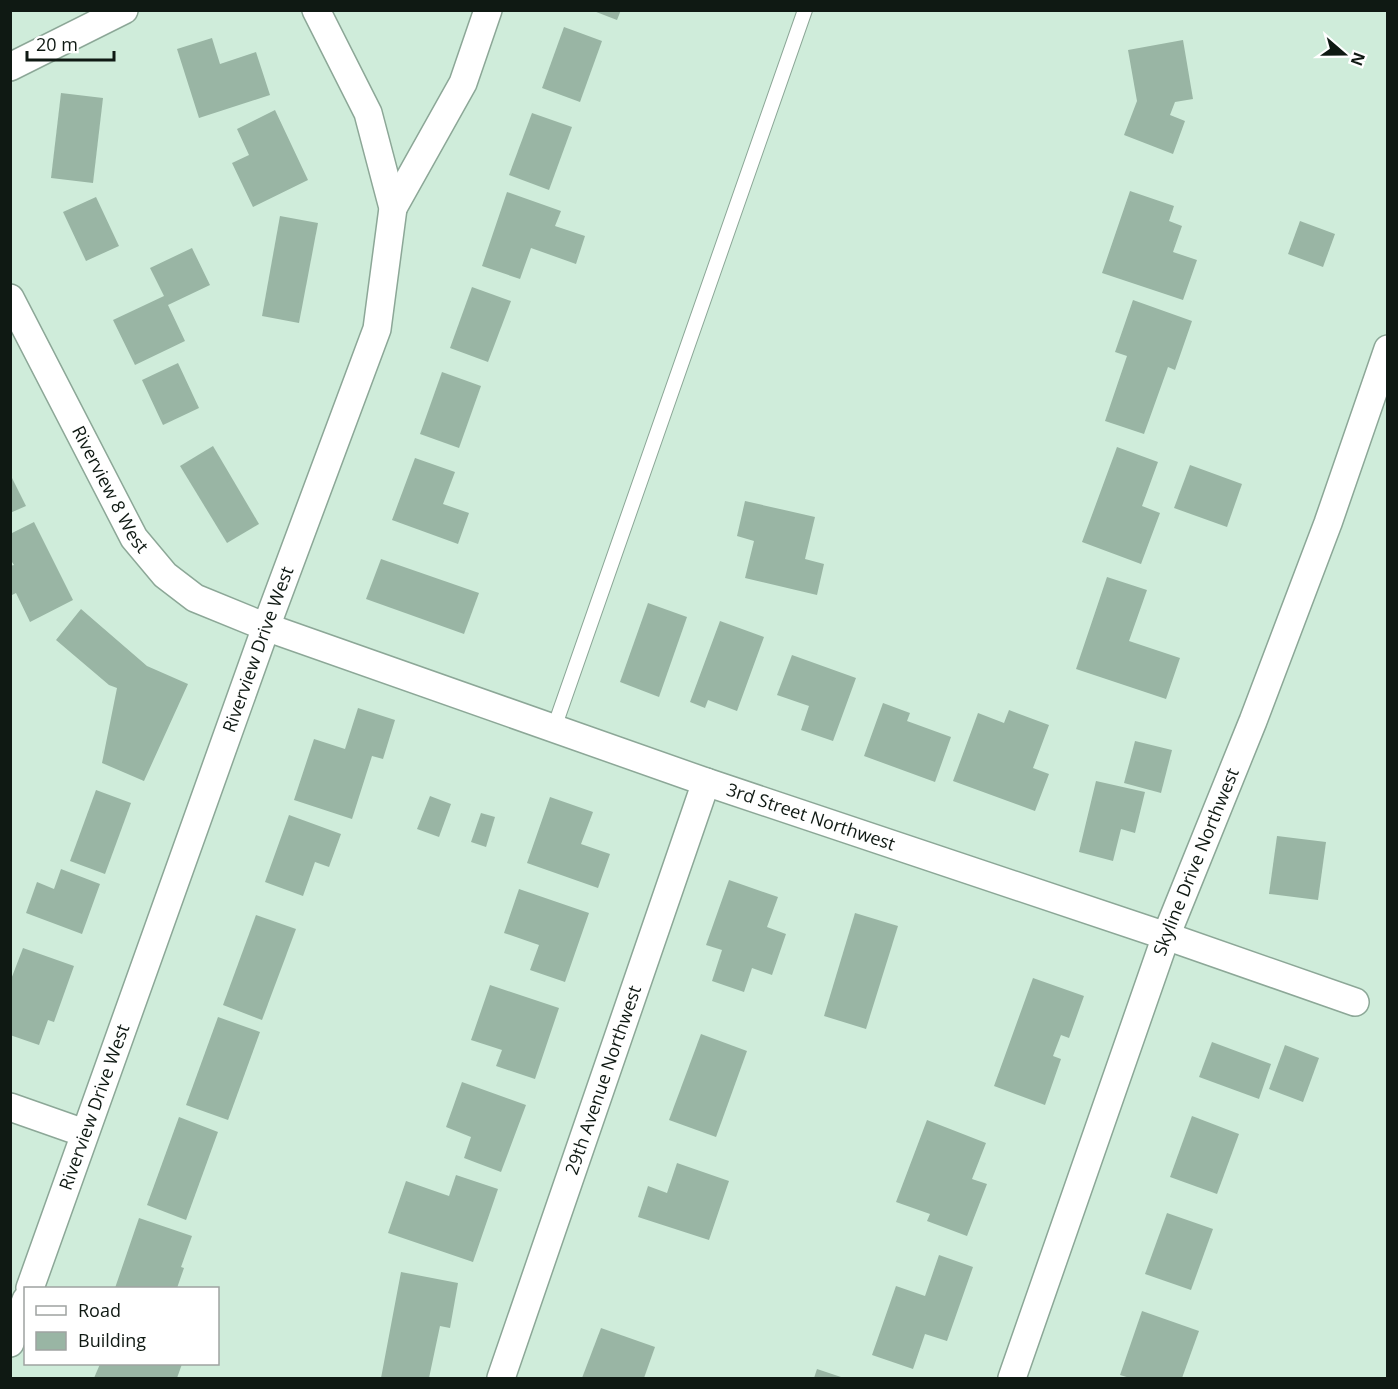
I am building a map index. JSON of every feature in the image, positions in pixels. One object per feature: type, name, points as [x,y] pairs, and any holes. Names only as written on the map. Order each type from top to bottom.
[{"type":"street","points":[[10,67],[124,10]]},
{"type":"street","name":"Riverview Drive West","points":[[30,1287],[266,627],[377,328],[393,208],[368,113],[316,10]]},
{"type":"street","points":[[393,208],[464,83],[488,10]]},
{"type":"street","name":"Riverview 8 West","points":[[10,298],[134,538],[165,575],[195,598],[266,627]]},
{"type":"street","name":"Skyline Drive Northwest","points":[[1012,1378],[1166,936],[1253,721],[1320,545],[1388,349]]},
{"type":"street","name":"3rd Street Northwest","points":[[266,627],[706,782],[1166,936],[1355,1002]]},
{"type":"street","name":"29th Avenue Northwest","points":[[501,1378],[706,782]]},
{"type":"street","points":[[10,1107],[84,1133]]},
{"type":"street","points":[[10,1343],[24,1305]]},
{"type":"lane","points":[[554,729],[805,10]]},
{"type":"building","points":[[591,10],[621,10],[617,20]]},
{"type":"building","points":[[564,27],[602,41],[580,102],[542,88]]},
{"type":"building","points":[[212,38],[220,64],[256,52],[270,95],[199,118],[177,49]]},
{"type":"building","points":[[1183,40],[1193,99],[1175,102],[1170,115],[1185,121],[1173,154],[1124,135],[1137,101],[1128,50]]},
{"type":"building","points":[[61,93],[103,98],[93,183],[51,178]]},
{"type":"building","points":[[275,110],[308,180],[253,207],[232,163],[249,155],[237,129]]},
{"type":"building","points":[[532,113],[572,127],[549,190],[509,175]]},
{"type":"building","points":[[1130,191],[1174,206],[1169,221],[1182,226],[1173,252],[1197,260],[1183,300],[1102,273]]},
{"type":"building","points":[[507,192],[561,211],[555,226],[585,236],[576,264],[531,248],[520,279],[482,266]]},
{"type":"building","points":[[96,197],[119,246],[86,261],[63,212]]},
{"type":"building","points":[[280,216],[318,223],[299,323],[262,316]]},
{"type":"building","points":[[1300,221],[1335,234],[1323,267],[1288,254]]},
{"type":"building","points":[[192,248],[210,285],[168,305],[185,341],[135,365],[113,320],[164,296],[150,268]]},
{"type":"building","points":[[472,287],[511,301],[488,362],[450,348]]},
{"type":"building","points":[[1133,300],[1192,321],[1175,370],[1168,367],[1144,434],[1105,421],[1127,356],[1115,352]]},
{"type":"building","points":[[178,363],[199,408],[163,425],[142,380]]},
{"type":"building","points":[[442,372],[481,386],[459,448],[420,434]]},
{"type":"building","points":[[213,446],[259,524],[227,543],[180,466]]},
{"type":"building","points":[[1117,447],[1158,462],[1142,506],[1160,513],[1141,564],[1082,542]]},
{"type":"building","points":[[415,458],[455,472],[443,504],[469,513],[458,544],[392,520]]},
{"type":"building","points":[[1190,465],[1242,484],[1227,527],[1174,508]]},
{"type":"building","points":[[10,474],[26,506],[10,513]]},
{"type":"building","points":[[745,501],[815,517],[805,559],[824,564],[817,595],[745,578],[754,541],[737,536]]},
{"type":"building","points":[[34,522],[73,600],[30,622],[16,593],[10,596],[10,566],[14,565],[10,559],[10,534]]},
{"type":"building","points":[[381,559],[479,593],[464,634],[366,599]]},
{"type":"building","points":[[1107,577],[1147,590],[1129,641],[1180,658],[1166,699],[1076,669]]},
{"type":"building","points":[[648,603],[687,617],[659,697],[620,682]]},
{"type":"building","points":[[81,609],[147,666],[188,684],[144,781],[102,763],[117,688],[109,685],[56,640]]},
{"type":"building","points":[[720,621],[764,637],[737,711],[708,700],[705,708],[690,702]]},
{"type":"building","points":[[792,655],[856,678],[833,741],[801,730],[809,706],[777,695]]},
{"type":"building","points":[[883,703],[910,713],[907,721],[951,737],[935,782],[864,756]]},
{"type":"building","points":[[358,708],[395,720],[383,759],[372,756],[352,819],[294,800],[314,739],[345,749]]},
{"type":"building","points":[[1009,710],[1049,725],[1033,768],[1049,774],[1035,811],[953,781],[978,713],[1004,723]]},
{"type":"building","points":[[1135,741],[1172,750],[1161,793],[1124,783]]},
{"type":"building","points":[[1096,781],[1145,792],[1135,833],[1121,829],[1113,861],[1079,852]]},
{"type":"building","points":[[96,790],[131,803],[105,874],[70,861]]},
{"type":"building","points":[[430,796],[451,804],[439,837],[417,829]]},
{"type":"building","points":[[550,797],[593,812],[581,844],[610,854],[598,888],[527,863]]},
{"type":"building","points":[[481,813],[495,817],[486,847],[471,842]]},
{"type":"building","points":[[289,815],[341,834],[329,867],[315,862],[303,896],[265,882]]},
{"type":"building","points":[[1277,836],[1326,842],[1318,900],[1269,894]]},
{"type":"building","points":[[61,869],[100,884],[82,934],[26,913],[37,882],[54,889]]},
{"type":"building","points":[[729,880],[778,897],[767,927],[786,934],[772,975],[752,968],[744,992],[712,981],[722,950],[706,945]]},
{"type":"building","points":[[519,889],[589,913],[565,982],[530,970],[539,945],[504,933]]},
{"type":"building","points":[[855,913],[898,926],[866,1029],[824,1016]]},
{"type":"building","points":[[256,915],[296,929],[262,1020],[223,1005]]},
{"type":"building","points":[[23,948],[74,966],[54,1022],[48,1020],[39,1045],[10,1035],[10,982]]},
{"type":"building","points":[[1033,978],[1084,996],[1069,1038],[1061,1035],[1053,1056],[1061,1059],[1045,1105],[994,1086]]},
{"type":"building","points":[[490,985],[559,1008],[535,1079],[496,1066],[502,1050],[471,1040]]},
{"type":"building","points":[[218,1017],[260,1032],[228,1120],[186,1105]]},
{"type":"building","points":[[701,1034],[747,1051],[716,1137],[669,1120]]},
{"type":"building","points":[[1212,1042],[1271,1064],[1259,1099],[1199,1077]]},
{"type":"building","points":[[1285,1045],[1319,1058],[1303,1102],[1269,1089]]},
{"type":"building","points":[[462,1082],[526,1105],[501,1172],[464,1158],[471,1137],[446,1127]]},
{"type":"building","points":[[1192,1116],[1239,1134],[1217,1194],[1170,1177]]},
{"type":"building","points":[[179,1117],[218,1132],[186,1220],[147,1205]]},
{"type":"building","points":[[927,1120],[986,1143],[972,1179],[987,1184],[967,1236],[927,1221],[930,1214],[896,1202]]},
{"type":"building","points":[[677,1163],[729,1181],[709,1240],[638,1217],[648,1186],[667,1193]]},
{"type":"building","points":[[456,1175],[498,1189],[473,1262],[388,1233],[406,1181],[449,1196]]},
{"type":"building","points":[[1167,1213],[1213,1229],[1191,1290],[1145,1274]]},
{"type":"building","points":[[139,1218],[192,1236],[181,1267],[184,1268],[177,1287],[115,1287]]},
{"type":"building","points":[[939,1255],[973,1267],[947,1341],[925,1334],[913,1369],[872,1355],[896,1286],[925,1296]]},
{"type":"building","points":[[401,1272],[458,1283],[450,1328],[440,1326],[429,1378],[381,1378]]},
{"type":"building","points":[[1142,1311],[1199,1331],[1182,1378],[1130,1378],[1120,1375]]},
{"type":"building","points":[[601,1328],[655,1347],[644,1378],[582,1378]]},
{"type":"building","points":[[100,1365],[182,1365],[177,1378],[94,1378]]},
{"type":"building","points":[[817,1369],[844,1378],[814,1378]]}]
